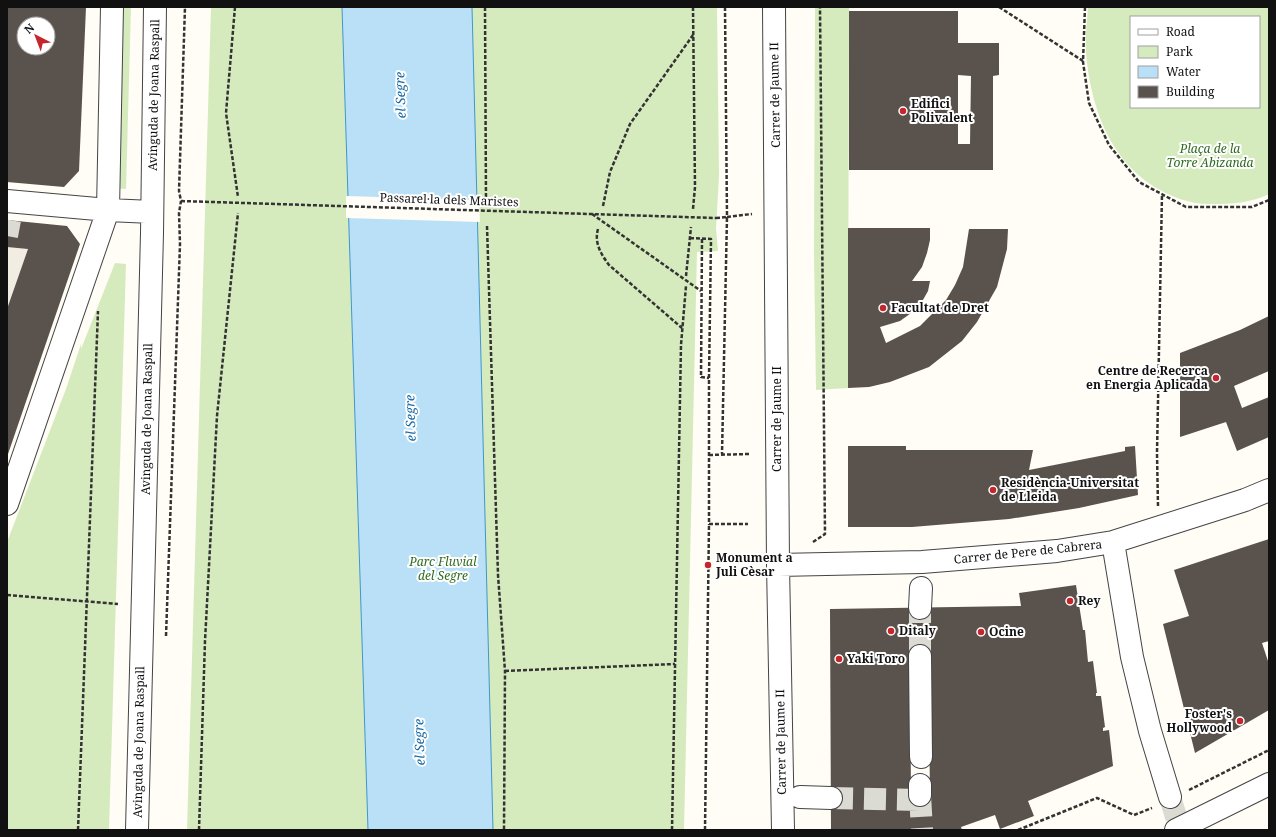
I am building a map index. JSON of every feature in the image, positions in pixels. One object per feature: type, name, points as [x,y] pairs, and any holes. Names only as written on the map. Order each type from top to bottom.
[{"type":"street","points":[[7,504],[108,210],[112,7]]},
{"type":"street","name":"Avinguda de Joana Raspall","points":[[137,830],[152,212],[155,7]]},
{"type":"street","name":"Carrer de Jaume II","points":[[774,7],[778,565],[782,830]]},
{"type":"street","points":[[10,208],[152,212]]},
{"type":"street","name":"Carrer de Pere de Cabrera","points":[[778,565],[922,562],[1057,551],[1113,542],[1245,500],[1269,490]]},
{"type":"street","points":[[1113,542],[1132,657],[1169,799]]},
{"type":"street","points":[[920,656],[921,756]]},
{"type":"street","points":[[1176,830],[1269,784]]},
{"type":"street","points":[[800,797],[831,798]]},
{"type":"path","points":[[165,641],[180,244],[179,213],[181,201],[180,191],[185,7]]},
{"type":"path","points":[[236,7],[226,113],[238,197]]},
{"type":"path","points":[[485,7],[486,202]]},
{"type":"path","points":[[693,7],[695,187],[693,209]]},
{"type":"path","points":[[722,454],[727,217],[725,7]]},
{"type":"path","points":[[812,543],[825,534],[820,7]]},
{"type":"path","points":[[999,7],[1083,62]]},
{"type":"path","points":[[1085,7],[1083,62],[1089,103],[1109,145],[1139,182],[1186,207],[1252,207],[1269,200]]},
{"type":"path","points":[[603,206],[610,172],[630,124],[693,34]]},
{"type":"path","points":[[1158,528],[1157,453],[1162,194]]},
{"type":"path","name":"Passarel·la dels Maristes","points":[[181,201],[716,218],[752,214]]},
{"type":"path","points":[[199,830],[204,641],[217,416],[238,213]]},
{"type":"path","points":[[592,214],[701,291]]},
{"type":"path","points":[[487,226],[498,575],[506,671],[504,830]]},
{"type":"path","points":[[686,276],[691,227]]},
{"type":"path","points":[[598,229],[596,236],[600,253],[609,265],[682,329]]},
{"type":"path","points":[[690,238],[711,239],[708,378],[709,524],[705,830]]},
{"type":"path","points":[[702,238],[701,377],[708,378]]},
{"type":"path","points":[[672,830],[682,329],[686,286]]},
{"type":"path","points":[[78,830],[98,305]]},
{"type":"path","points":[[709,455],[749,454]]},
{"type":"path","points":[[709,524],[748,524]]},
{"type":"path","points":[[7,595],[86,603],[118,604]]},
{"type":"path","points":[[506,671],[675,664]]},
{"type":"path","points":[[1018,830],[1097,798],[1134,815],[1269,750]]},
{"type":"green space","points":[[117,7],[131,7],[126,189],[112,188]]},
{"type":"green space","name":"Parc Fluvial del Segre","points":[[211,7],[717,7],[719,176],[716,228],[718,251],[697,252],[684,830],[187,830]]},
{"type":"green space","points":[[815,7],[849,7],[848,388],[816,390],[814,252]]},
{"type":"green space","name":"Plaça de la Torre Abizanda","points":[[1088,7],[1269,7],[1269,194],[1256,199],[1234,203],[1205,204],[1189,202],[1167,194],[1137,174],[1113,145],[1097,110],[1088,71],[1086,35]]},
{"type":"green space","points":[[115,263],[126,264],[109,830],[7,830],[7,542],[66,389],[81,344],[81,349]]},
{"type":"shaded area","points":[[7,247],[28,249],[7,309]]},
{"type":"water","name":"el Segre","points":[[342,7],[472,7],[493,830],[368,830]]},
{"type":"pier","points":[[346,196],[479,200],[480,222],[346,218]]},
{"type":"building","points":[[7,7],[86,7],[79,171],[64,187],[7,182]]},
{"type":"building","name":"Edifici Polivalent","points":[[849,11],[958,11],[958,43],[999,43],[999,75],[993,76],[993,170],[849,170]],"holes":[[[958,75],[971,76],[970,144],[958,144]]]},
{"type":"building","points":[[7,220],[67,226],[80,244],[7,457],[7,309],[28,249],[7,247]]},
{"type":"building","name":"Facultat de Dret","points":[[848,228],[930,228],[930,240],[927,253],[922,267],[912,281],[930,281],[928,291],[919,307],[907,316],[900,321],[880,327],[886,343],[920,326],[946,300],[963,267],[969,229],[1008,229],[1007,249],[997,287],[977,322],[962,341],[929,367],[890,382],[869,387],[848,388]]},
{"type":"building","name":"Centre de Recerca en Energia Aplicada","points":[[1269,316],[1269,371],[1234,386],[1242,408],[1269,397],[1269,437],[1237,451],[1226,422],[1180,437],[1180,353],[1240,330]]},
{"type":"building","name":"Residència-Universitat de Lleida","points":[[848,446],[906,446],[906,450],[1033,450],[1029,470],[1125,451],[1125,447],[1135,446],[1138,495],[1079,508],[1009,519],[912,527],[848,527]]},
{"type":"building","points":[[1269,539],[1269,641],[1262,643],[1269,664],[1269,710],[1195,753],[1163,624],[1189,616],[1174,570]]},
{"type":"building","points":[[1076,585],[1083,630],[1085,630],[1088,662],[1093,661],[1097,693],[1096,696],[1101,696],[1105,727],[1103,728],[1103,731],[1109,730],[1113,766],[1028,801],[1034,816],[1000,829],[995,815],[961,827],[962,830],[831,830],[830,609],[1021,606],[1019,593]],"holes":[[[910,656],[928,656],[930,792],[911,798]]]},
{"type":"tunnel","points":[[7,236],[10,220]]},
{"type":"tunnel","points":[[920,608],[920,656]]},
{"type":"tunnel","points":[[920,795],[922,830]]},
{"type":"tunnel","points":[[1170,797],[1180,830]]},
{"type":"tunnel","points":[[831,798],[921,800]]},
{"type":"place","name":"Edifici Polivalent","points":[[903,111]]},
{"type":"place","name":"Facultat de Dret","points":[[883,308]]},
{"type":"place","name":"Centre de Recerca en Energia Aplicada","points":[[1216,378]]},
{"type":"place","name":"Residència-Universitat de Lleida","points":[[993,490]]},
{"type":"place","name":"Monument a Juli Cèsar","points":[[708,565]]},
{"type":"place","name":"Rey","points":[[1070,601]]},
{"type":"place","name":"Ditaly","points":[[891,631]]},
{"type":"place","name":"Ocine","points":[[981,632]]},
{"type":"place","name":"Yaki Toro","points":[[839,659]]},
{"type":"place","name":"Foster's Hollywood","points":[[1240,721]]}]
